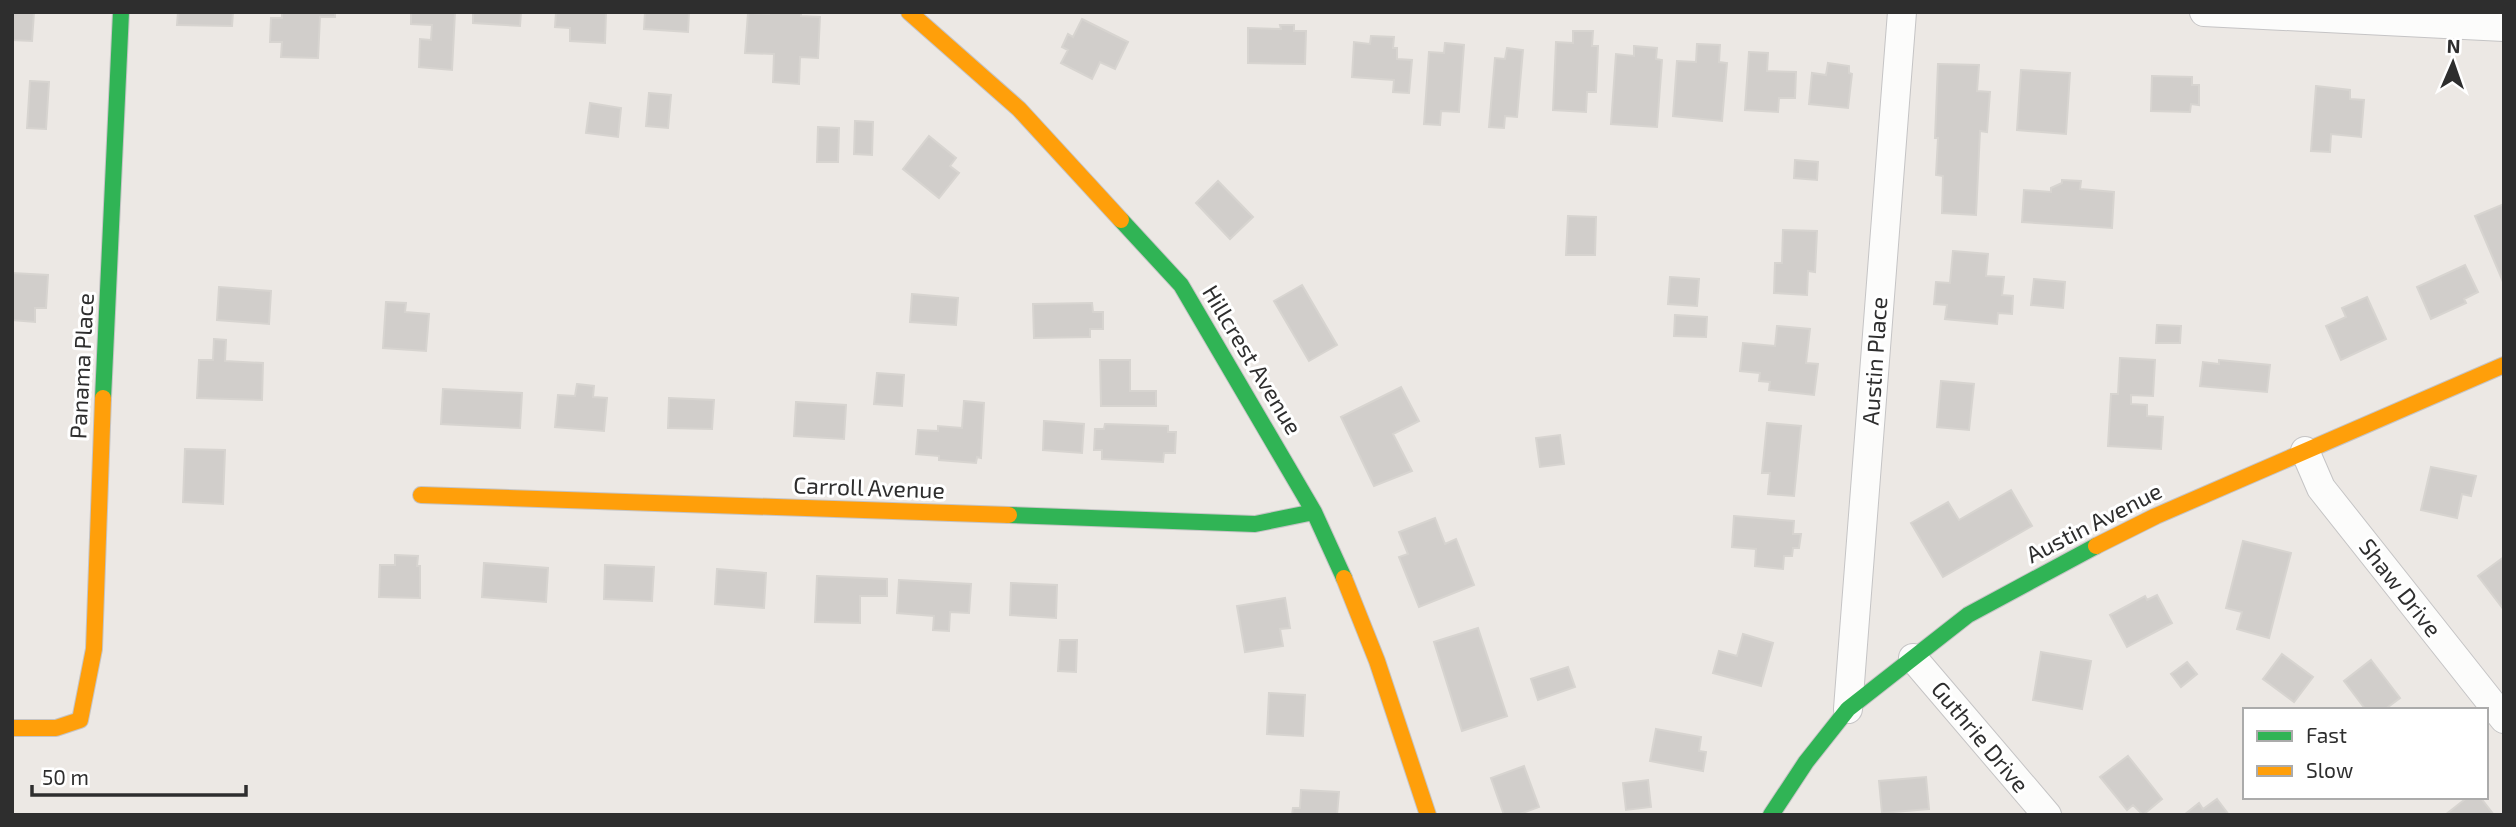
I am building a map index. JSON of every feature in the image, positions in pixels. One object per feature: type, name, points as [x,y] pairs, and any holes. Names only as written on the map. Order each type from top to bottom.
[{"type":"street","name":"Panama Place","points":[[12,728],[56,728],[80,720],[94,649],[121,12]]},
{"type":"street","name":"Hillcrest Avenue","points":[[909,12],[1019,109],[1181,285],[1314,512],[1346,581],[1377,661],[1428,815]]},
{"type":"street","name":"Austin Place","points":[[1848,709],[1902,12]]},
{"type":"street","points":[[2204,12],[2504,27]]},
{"type":"street","name":"Austin Avenue","points":[[1770,815],[1806,762],[1848,709],[1968,615],[2063,562],[2156,516],[2504,365]]},
{"type":"street","name":"Shaw Drive","points":[[2305,451],[2321,488],[2504,719]]},
{"type":"street","name":"Carroll Avenue","points":[[421,495],[1255,524],[1314,512]]},
{"type":"street","name":"Guthrie Drive","points":[[1913,658],[2047,815]]},
{"type":"building","points":[[12,12],[34,12],[32,41],[12,40]]},
{"type":"building","points":[[178,12],[233,12],[232,26],[177,25]]},
{"type":"building","points":[[282,12],[335,12],[335,17],[320,17],[318,58],[281,57],[282,42],[270,42],[271,18],[282,18]]},
{"type":"building","points":[[411,12],[455,12],[452,70],[419,67],[420,39],[431,40],[432,25],[411,24]]},
{"type":"building","points":[[473,12],[521,12],[520,26],[473,23]]},
{"type":"building","points":[[556,12],[606,12],[605,43],[570,41],[570,28],[555,27]]},
{"type":"building","points":[[645,12],[689,12],[688,32],[644,29]]},
{"type":"building","points":[[801,12],[801,16],[820,17],[818,58],[800,57],[799,84],[773,82],[774,54],[745,53],[748,13]]},
{"type":"building","points":[[1082,19],[1128,42],[1115,69],[1100,62],[1092,79],[1061,63],[1068,50],[1062,47],[1068,34],[1073,37]]},
{"type":"building","points":[[1280,25],[1294,25],[1294,31],[1306,31],[1305,64],[1248,63],[1248,28],[1281,29]]},
{"type":"building","points":[[1573,31],[1593,31],[1592,46],[1598,46],[1596,92],[1587,92],[1586,112],[1553,110],[1556,42],[1573,43]]},
{"type":"building","points":[[1371,36],[1394,37],[1393,48],[1397,48],[1397,59],[1412,60],[1409,93],[1393,92],[1394,80],[1352,77],[1354,42],[1370,44]]},
{"type":"building","points":[[1445,43],[1464,45],[1459,112],[1441,111],[1440,125],[1424,124],[1429,52],[1444,53]]},
{"type":"building","points":[[1697,44],[1720,45],[1719,62],[1727,63],[1722,121],[1673,116],[1677,61],[1696,62]]},
{"type":"building","points":[[1634,46],[1657,48],[1656,59],[1662,60],[1657,127],[1611,124],[1616,54],[1634,56]]},
{"type":"building","points":[[1507,48],[1523,50],[1517,117],[1505,116],[1504,128],[1489,127],[1495,58],[1505,59]]},
{"type":"building","points":[[1749,52],[1768,53],[1767,71],[1796,72],[1795,98],[1779,98],[1778,112],[1745,110]]},
{"type":"building","points":[[1828,63],[1849,66],[1849,73],[1852,74],[1848,108],[1809,104],[1812,73],[1826,75]]},
{"type":"building","points":[[1938,64],[1979,65],[1977,91],[1990,92],[1987,132],[1980,131],[1976,215],[1942,213],[1943,176],[1936,175],[1938,138],[1935,138]]},
{"type":"building","points":[[2021,70],[2070,73],[2066,134],[2017,130]]},
{"type":"building","points":[[2152,76],[2192,77],[2192,85],[2199,85],[2199,105],[2191,104],[2190,112],[2151,111]]},
{"type":"building","points":[[30,81],[49,82],[46,129],[27,128]]},
{"type":"building","points":[[2316,86],[2350,90],[2350,99],[2364,100],[2361,137],[2331,134],[2330,152],[2311,151]]},
{"type":"building","points":[[649,93],[671,95],[668,128],[646,126]]},
{"type":"building","points":[[590,103],[621,108],[618,137],[586,133]]},
{"type":"building","points":[[855,121],[873,122],[872,155],[854,154]]},
{"type":"building","points":[[818,127],[839,128],[838,162],[817,162]]},
{"type":"building","points":[[929,136],[956,158],[950,166],[959,173],[939,198],[903,169]]},
{"type":"building","points":[[1795,160],[1818,162],[1817,180],[1794,178]]},
{"type":"building","points":[[2062,180],[2081,181],[2080,189],[2114,192],[2112,228],[2022,222],[2024,190],[2051,192],[2051,188],[2062,183]]},
{"type":"building","points":[[1218,181],[1253,217],[1230,239],[1196,203]]},
{"type":"building","points":[[2504,204],[2504,284],[2475,216]]},
{"type":"building","points":[[1568,216],[1596,217],[1595,255],[1566,255]]},
{"type":"building","points":[[1783,230],[1817,231],[1815,272],[1808,271],[1807,295],[1774,293],[1775,263],[1782,263]]},
{"type":"building","points":[[1953,251],[1988,254],[1986,276],[2004,277],[2002,295],[2013,296],[2012,314],[1998,313],[1997,324],[1945,319],[1947,305],[1934,304],[1936,282],[1950,283]]},
{"type":"building","points":[[2465,265],[2478,292],[2464,299],[2466,303],[2431,319],[2417,287]]},
{"type":"building","points":[[12,273],[48,275],[46,308],[35,308],[35,322],[12,320]]},
{"type":"building","points":[[1670,277],[1699,279],[1697,306],[1668,304]]},
{"type":"building","points":[[2034,279],[2065,282],[2063,308],[2031,305]]},
{"type":"building","points":[[1302,285],[1337,345],[1309,361],[1274,301]]},
{"type":"building","points":[[219,287],[271,291],[269,324],[217,320]]},
{"type":"building","points":[[912,294],[958,298],[956,325],[910,322]]},
{"type":"building","points":[[2367,297],[2386,339],[2341,360],[2326,326],[2346,317],[2342,308]]},
{"type":"building","points":[[386,302],[406,303],[405,312],[429,314],[426,351],[383,348]]},
{"type":"building","points":[[1092,303],[1093,312],[1103,312],[1103,329],[1090,329],[1090,337],[1034,338],[1033,304]]},
{"type":"building","points":[[1675,315],[1707,317],[1706,337],[1674,336]]},
{"type":"building","points":[[2157,325],[2181,326],[2180,343],[2156,343]]},
{"type":"building","points":[[1777,326],[1810,329],[1806,363],[1818,364],[1814,395],[1769,390],[1770,382],[1759,381],[1760,373],[1740,371],[1743,343],[1775,346]]},
{"type":"building","points":[[214,339],[226,340],[225,361],[263,363],[262,400],[197,398],[199,360],[213,360]]},
{"type":"building","points":[[2120,358],[2155,360],[2153,396],[2131,395],[2131,404],[2147,405],[2147,416],[2163,417],[2161,449],[2108,446],[2111,394],[2118,394]]},
{"type":"building","points":[[1100,360],[1130,360],[1130,391],[1156,391],[1156,406],[1101,406]]},
{"type":"building","points":[[2219,360],[2270,365],[2267,392],[2200,386],[2203,362],[2219,364]]},
{"type":"building","points":[[877,373],[904,375],[902,406],[874,404]]},
{"type":"building","points":[[1941,381],[1974,384],[1969,430],[1937,427]]},
{"type":"building","points":[[577,384],[594,386],[593,397],[607,398],[604,431],[555,427],[558,395],[575,396]]},
{"type":"building","points":[[1401,387],[1419,421],[1393,434],[1412,471],[1374,486],[1341,417]]},
{"type":"building","points":[[443,389],[522,393],[520,428],[441,424]]},
{"type":"building","points":[[669,398],[714,400],[712,429],[668,428]]},
{"type":"building","points":[[964,401],[984,403],[981,458],[977,457],[976,463],[939,460],[939,456],[916,454],[918,430],[938,431],[938,426],[962,428]]},
{"type":"building","points":[[796,402],[846,405],[844,439],[794,436]]},
{"type":"building","points":[[1044,421],[1084,424],[1082,453],[1043,450]]},
{"type":"building","points":[[1767,423],[1801,426],[1794,496],[1768,494],[1770,473],[1762,473]]},
{"type":"building","points":[[1105,424],[1168,426],[1168,432],[1176,432],[1175,453],[1164,453],[1163,462],[1102,459],[1102,450],[1094,450],[1095,429],[1104,429]]},
{"type":"building","points":[[1560,435],[1564,464],[1540,467],[1536,438]]},
{"type":"building","points":[[185,449],[225,450],[223,504],[183,502]]},
{"type":"building","points":[[2431,467],[2476,476],[2471,496],[2462,494],[2457,518],[2421,510]]},
{"type":"building","points":[[2011,490],[2032,526],[1943,577],[1911,523],[1948,502],[1959,520]]},
{"type":"building","points":[[1734,516],[1794,521],[1793,534],[1801,534],[1799,548],[1793,548],[1792,556],[1784,556],[1783,569],[1755,566],[1756,549],[1732,547]]},
{"type":"building","points":[[1435,518],[1445,544],[1456,539],[1474,585],[1419,607],[1399,557],[1408,554],[1399,532]]},
{"type":"building","points":[[2243,541],[2291,553],[2269,638],[2237,629],[2242,612],[2226,608]]},
{"type":"building","points":[[395,555],[418,556],[420,598],[379,597],[380,565],[395,565]]},
{"type":"building","points":[[2504,557],[2504,610],[2478,576]]},
{"type":"building","points":[[484,563],[548,568],[546,602],[482,597]]},
{"type":"building","points":[[605,565],[654,567],[652,601],[604,599]]},
{"type":"building","points":[[717,569],[766,573],[764,608],[715,604]]},
{"type":"building","points":[[817,576],[887,579],[887,596],[860,596],[860,623],[815,622]]},
{"type":"building","points":[[899,580],[971,584],[969,613],[950,612],[949,631],[933,630],[934,616],[897,613]]},
{"type":"building","points":[[1011,583],[1057,585],[1056,618],[1010,615]]},
{"type":"building","points":[[2157,595],[2172,623],[2127,647],[2110,615],[2145,596],[2147,600]]},
{"type":"building","points":[[1285,598],[1290,628],[1280,629],[1283,646],[1245,652],[1237,606]]},
{"type":"building","points":[[1478,628],[1507,716],[1462,731],[1434,642]]},
{"type":"building","points":[[1743,634],[1773,643],[1761,686],[1713,673],[1719,651],[1737,656]]},
{"type":"building","points":[[1060,640],[1077,640],[1076,672],[1058,671]]},
{"type":"building","points":[[2041,652],[2091,661],[2082,709],[2033,700]]},
{"type":"building","points":[[2282,654],[2313,677],[2294,702],[2263,679]]},
{"type":"building","points":[[2371,660],[2400,698],[2387,708],[2364,708],[2344,681]]},
{"type":"building","points":[[2187,662],[2197,674],[2181,687],[2171,674]]},
{"type":"building","points":[[1568,667],[1575,687],[1538,700],[1531,679]]},
{"type":"building","points":[[1269,693],[1305,695],[1303,736],[1267,734]]},
{"type":"building","points":[[1656,729],[1701,737],[1699,751],[1706,752],[1703,771],[1650,761]]},
{"type":"building","points":[[2128,756],[2162,799],[2143,815],[2133,805],[2127,810],[2100,777]]},
{"type":"building","points":[[1524,766],[1539,807],[1517,815],[1504,815],[1491,778]]},
{"type":"building","points":[[1926,777],[1929,809],[1882,813],[1879,781]]},
{"type":"building","points":[[1648,780],[1651,807],[1626,810],[1623,783]]},
{"type":"building","points":[[1301,790],[1339,792],[1337,815],[1292,815],[1293,808],[1300,808]]},
{"type":"building","points":[[2217,799],[2229,815],[2184,815],[2199,803],[2203,809]]},
{"type":"building","points":[[2465,799],[2482,799],[2494,815],[2445,815]]},
{"type":"traffic: fast","points":[[103,398],[121,12]]},
{"type":"traffic: fast","points":[[1121,220],[1181,285],[1314,512],[1344,578]]},
{"type":"traffic: fast","points":[[1009,515],[1255,524],[1314,512]]},
{"type":"traffic: fast","points":[[1771,815],[1806,762],[1848,709],[1968,615],[2096,546]]},
{"type":"traffic: slow","points":[[909,12],[1019,109],[1121,220]]},
{"type":"traffic: slow","points":[[2096,546],[2156,516],[2504,365]]},
{"type":"traffic: slow","points":[[12,728],[56,728],[80,720],[94,649],[103,398]]},
{"type":"traffic: slow","points":[[421,495],[1009,515]]},
{"type":"traffic: slow","points":[[1344,578],[1377,661],[1428,815]]}]
